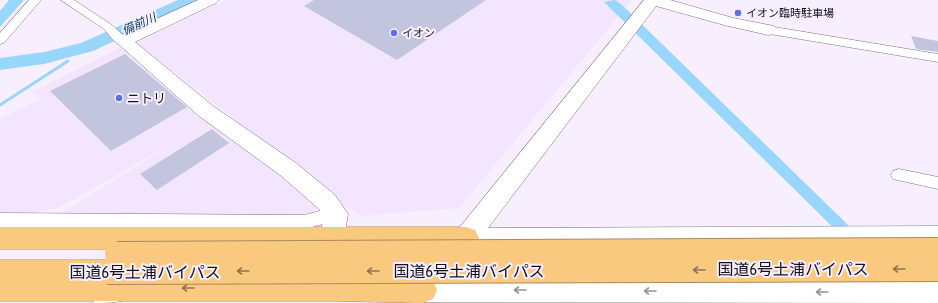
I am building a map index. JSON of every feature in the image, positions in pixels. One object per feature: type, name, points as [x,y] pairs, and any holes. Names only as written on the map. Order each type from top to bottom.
[{"type":"highway","points":[[0,238],[334,226],[466,238]]},
{"type":"highway","name":"国道6号土浦バイパス","points":[[0,272],[112,263],[938,250]]},
{"type":"highway","name":"国道6号土浦バイパス","points":[[0,253],[112,263],[937,285]]},
{"type":"highway","points":[[0,288],[338,288],[418,297]]},
{"type":"street","points":[[0,40],[35,0]]},
{"type":"street","points":[[67,0],[108,27],[117,37],[206,111],[288,169],[327,202],[334,226],[325,262],[328,278],[338,288]]},
{"type":"street","points":[[117,37],[211,0]]},
{"type":"street","points":[[418,297],[652,0],[730,22],[768,30],[938,58]]},
{"type":"street","points":[[898,175],[938,183]]},
{"type":"street","points":[[0,220],[304,222],[334,226]]},
{"type":"street","points":[[466,238],[938,236]]},
{"type":"street","points":[[586,237],[596,297]]},
{"type":"street","points":[[418,297],[596,297],[861,292],[937,285]]},
{"type":"street","points":[[102,303],[118,298],[131,289]]},
{"type":"shaded area","points":[[226,0],[632,0],[459,208],[362,216],[342,205],[137,43]]},
{"type":"shaded area","points":[[122,47],[323,204],[306,218],[59,215],[190,133],[57,208],[18,216],[0,216],[0,119],[40,99],[32,92]]},
{"type":"water","points":[[9,0],[24,0],[0,27],[0,11]]},
{"type":"water","points":[[615,0],[622,5],[844,221],[920,303],[910,303],[604,2]]},
{"type":"water","points":[[69,51],[67,55],[16,64],[0,65],[0,59]]},
{"type":"building","name":"イオン","points":[[314,0],[486,0],[397,60],[304,6]]},
{"type":"building","points":[[911,36],[938,41],[938,52],[916,49]]},
{"type":"building","name":"ニトリ","points":[[125,54],[187,107],[111,151],[50,91]]},
{"type":"building","points":[[212,129],[229,143],[157,190],[140,174]]},
{"type":"waterway","name":"備前川","points":[[0,64],[44,58],[87,47],[191,0]]},
{"type":"waterway","name":"備前川","points":[[0,105],[68,61]]},
{"type":"place","name":"イオン臨時駐車場","points":[[738,13]]},
{"type":"place","name":"イオン","points":[[394,33]]},
{"type":"place","name":"ニトリ","points":[[119,98]]}]
